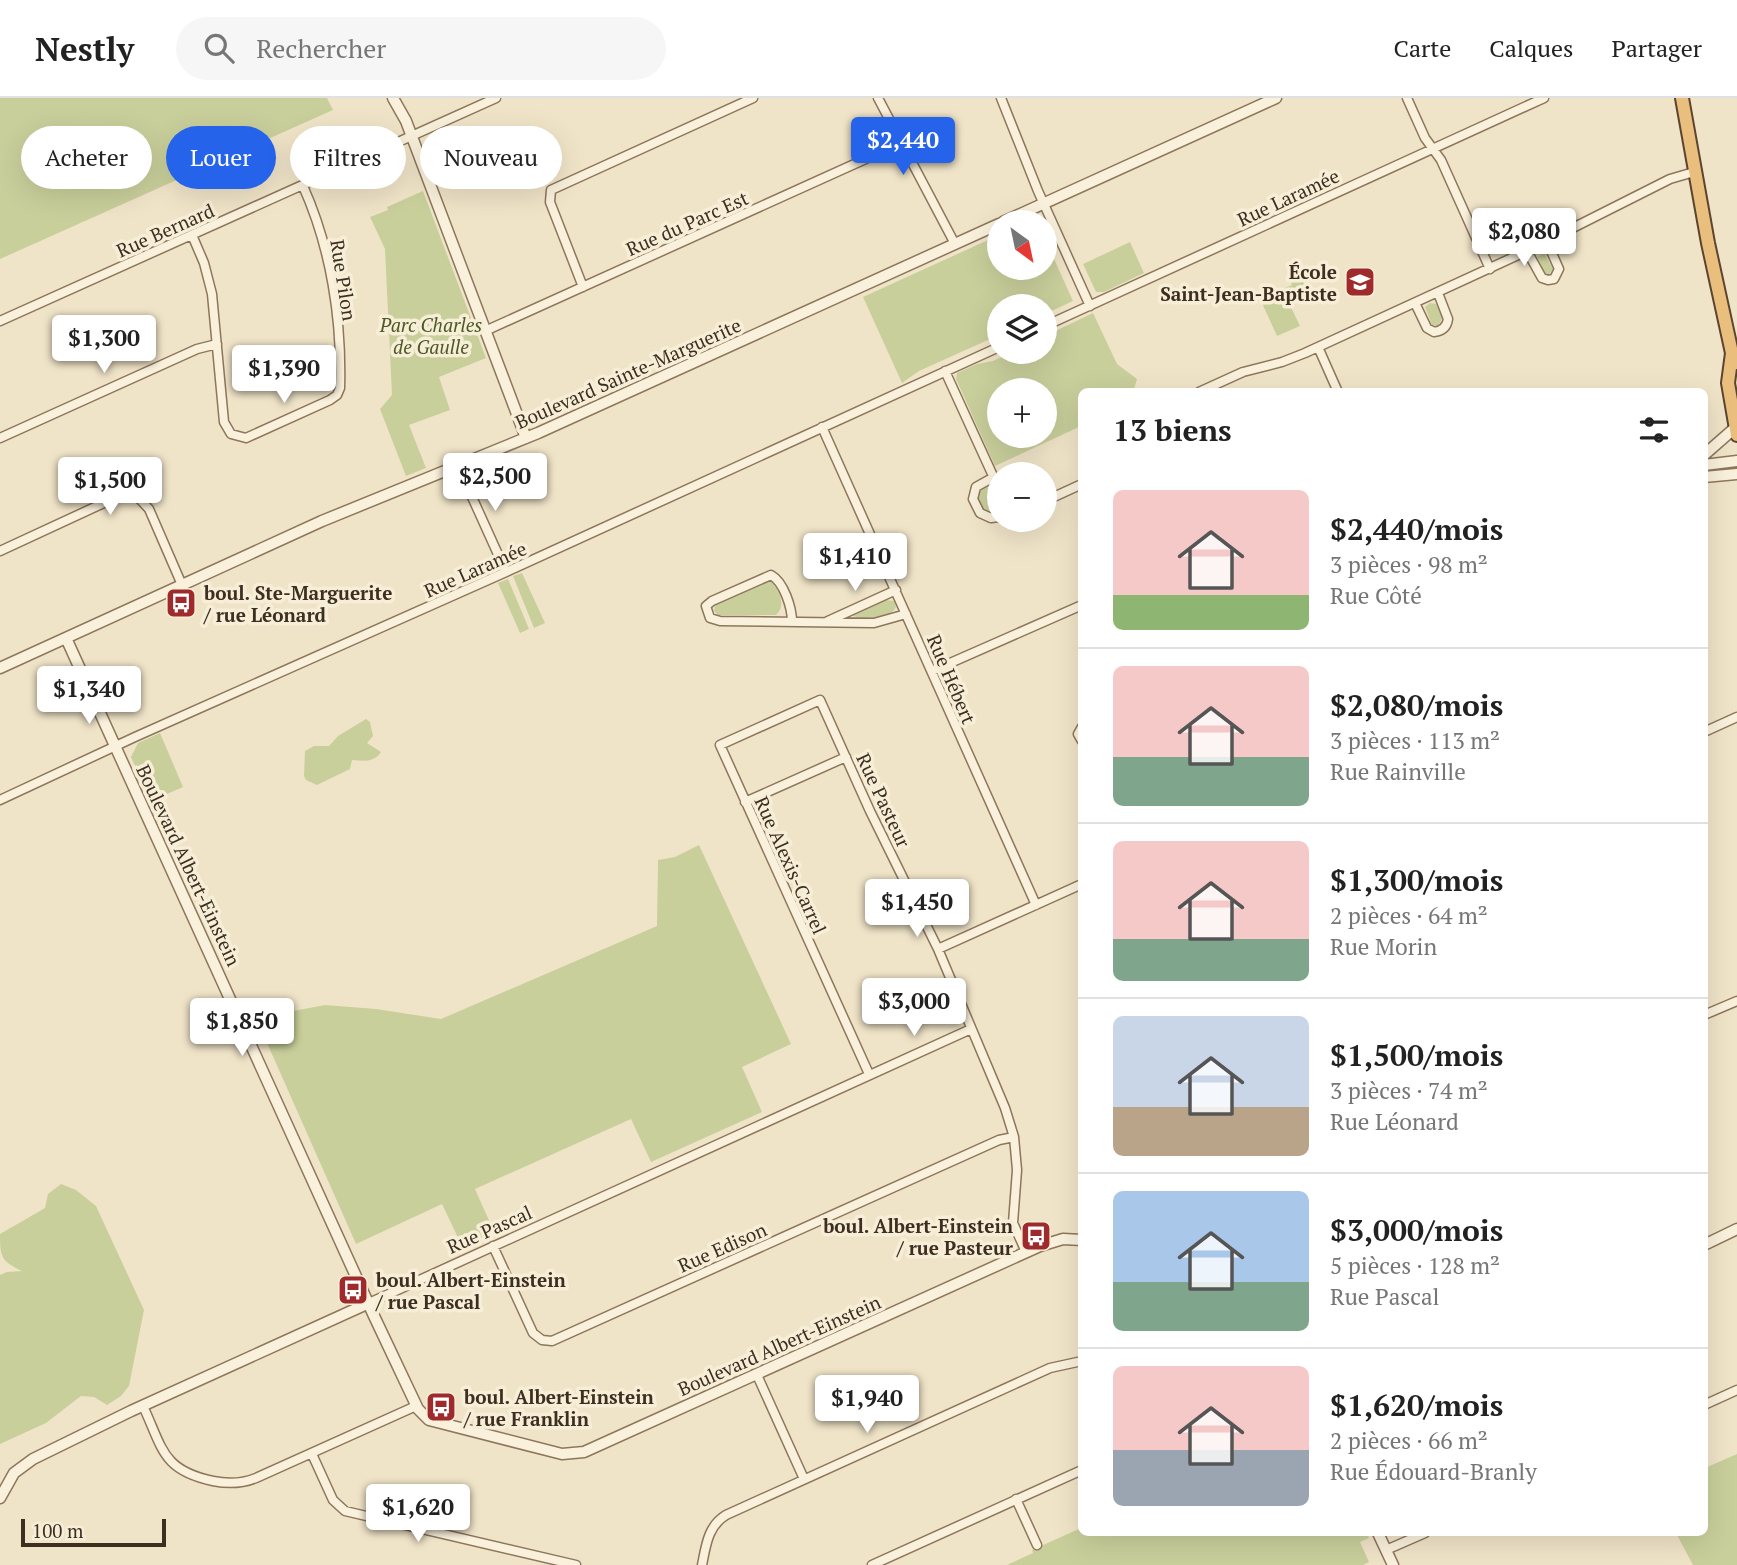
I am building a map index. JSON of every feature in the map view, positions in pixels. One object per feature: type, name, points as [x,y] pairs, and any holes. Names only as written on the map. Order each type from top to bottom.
[{"type":"highway","points":[[1682,98],[1734,358],[1728,383],[1736,431]]},
{"type":"street","points":[[393,98],[404,115],[526,438]]},
{"type":"street","name":"Rue Bernard","points":[[406,140],[496,98]]},
{"type":"street","points":[[583,288],[550,202],[551,190],[753,98]]},
{"type":"street","points":[[878,98],[955,244]]},
{"type":"street","points":[[1002,98],[1044,204],[1090,306]]},
{"type":"street","name":"Boulevard Sainte-Marguerite","points":[[1030,210],[1276,98]]},
{"type":"street","points":[[1407,98],[1432,148],[1441,160],[1490,269]]},
{"type":"street","name":"Rue Laramée","points":[[1057,321],[1544,98]]},
{"type":"street","name":"Rue du Parc Est","points":[[485,331],[901,143]]},
{"type":"street","points":[[1208,388],[1250,369],[1282,362],[1318,347],[1547,242],[1670,179],[1695,172]]},
{"type":"street","name":"Rue Bernard","points":[[0,321],[296,189]]},
{"type":"street","name":"Rue Pilon","points":[[192,235],[210,285],[223,417],[228,431],[236,437],[251,436],[330,400],[339,392],[336,310],[329,266],[318,224],[304,189]]},
{"type":"street","name":"Boulevard Sainte-Marguerite","points":[[0,668],[322,521],[526,438],[987,229]]},
{"type":"street","points":[[1527,251],[1542,278],[1554,279],[1559,270],[1547,242]]},
{"type":"street","points":[[1415,303],[1427,328],[1434,332],[1440,331],[1446,327],[1448,319],[1438,293]]},
{"type":"street","points":[[0,438],[197,349],[217,344]]},
{"type":"street","points":[[1318,347],[1336,388]]},
{"type":"street","name":"Rue Laramée","points":[[0,800],[987,352]]},
{"type":"street","points":[[945,371],[987,462]]},
{"type":"street","points":[[1219,383],[1222,388]]},
{"type":"street","name":"Rue Hébert","points":[[822,427],[1036,905]]},
{"type":"street","points":[[1708,452],[1736,431]]},
{"type":"street","points":[[1708,465],[1737,461]]},
{"type":"street","points":[[458,466],[506,572]]},
{"type":"street","points":[[1708,477],[1737,474]]},
{"type":"street","points":[[987,481],[976,487],[973,499],[980,513],[987,516]]},
{"type":"street","points":[[1057,495],[1078,486]]},
{"type":"street","points":[[0,551],[121,495],[135,494],[149,509],[182,584]]},
{"type":"street","points":[[792,622],[790,606],[778,580],[771,575],[712,600],[706,606],[707,614],[714,620],[792,622],[880,623],[906,614]]},
{"type":"street","points":[[825,622],[896,590]]},
{"type":"street","points":[[932,671],[1078,606]]},
{"type":"street","name":"Boulevard Albert-Einstein","points":[[66,638],[416,1406],[423,1416],[442,1425],[562,1454],[573,1454],[590,1449],[757,1375],[1026,1252],[1057,1240],[1078,1240]]},
{"type":"street","name":"Rue Pasteur","points":[[720,745],[820,701],[938,949],[1003,1102],[1014,1136],[1017,1170],[1013,1223],[1026,1252]]},
{"type":"street","points":[[1708,730],[1737,717]]},
{"type":"street","name":"Rue Alexis-Carrel","points":[[720,745],[869,1074]]},
{"type":"street","points":[[744,802],[846,757]]},
{"type":"street","points":[[938,949],[1078,886]]},
{"type":"street","points":[[1708,1013],[1737,1001]]},
{"type":"street","name":"Rue Pascal","points":[[0,1498],[10,1478],[25,1464],[143,1406],[971,1029]]},
{"type":"street","name":"Rue Edison","points":[[493,1246],[533,1333],[541,1340],[552,1341],[999,1140],[1014,1136]]},
{"type":"street","points":[[1708,1244],[1736,1233]]},
{"type":"street","points":[[702,1565],[708,1536],[718,1520],[1050,1368],[1078,1363]]},
{"type":"street","points":[[757,1375],[804,1479]]},
{"type":"street","points":[[1708,1403],[1737,1390]]},
{"type":"street","points":[[143,1406],[169,1460],[187,1474],[229,1483],[243,1482],[312,1454],[416,1406]]},
{"type":"street","points":[[312,1454],[333,1500],[345,1511],[576,1565]]},
{"type":"street","points":[[872,1565],[1078,1472]]},
{"type":"street","points":[[1016,1499],[1037,1545]]},
{"type":"street","points":[[1379,1536],[1393,1565]]},
{"type":"street","points":[[1386,1550],[1418,1536]]},
{"type":"green space","points":[[0,98],[327,98],[333,110],[297,126],[290,126],[290,129],[276,136],[276,126],[166,126],[166,185],[0,259]]},
{"type":"green space","name":"Parc Charles de Gaulle","points":[[423,191],[486,358],[439,377],[450,410],[409,425],[426,468],[406,476],[380,409],[392,395],[385,249],[370,217]]},
{"type":"green space","points":[[987,240],[987,280],[1057,280],[1057,266],[1073,301],[1057,308],[1057,294],[987,294],[987,340],[919,371],[902,383],[863,297]]},
{"type":"green space","points":[[1130,242],[1144,273],[1104,292],[1096,292],[1083,264]]},
{"type":"green space","points":[[1544,253],[1553,269],[1549,275],[1544,272],[1537,257]]},
{"type":"green space","points":[[1301,277],[1310,296],[1290,305],[1300,326],[1277,336],[1261,301],[1283,291],[1292,285],[1291,282]]},
{"type":"green space","points":[[1430,303],[1436,304],[1443,317],[1438,326],[1432,325],[1425,307]]},
{"type":"green space","points":[[1093,313],[1117,364],[1137,379],[1134,388],[1078,388],[1078,427],[1057,437],[1057,378],[987,378],[987,448],[1034,448],[1004,462],[993,462],[956,379],[957,373],[977,364],[1057,364],[1057,330]]},
{"type":"green space","points":[[987,487],[987,512],[978,501],[979,492]]},
{"type":"green space","points":[[522,573],[545,623],[534,628],[513,576]]},
{"type":"green space","points":[[508,579],[529,629],[520,633],[498,583]]},
{"type":"green space","points":[[770,580],[779,593],[781,602],[776,615],[718,615],[714,611],[715,605]]},
{"type":"green space","points":[[886,600],[894,601],[896,607],[888,615],[869,618],[852,616]]},
{"type":"green space","points":[[366,719],[370,722],[373,736],[367,743],[381,752],[378,756],[368,760],[352,760],[350,769],[317,785],[306,780],[305,751],[314,746],[329,746],[338,736]]},
{"type":"green space","points":[[160,733],[183,787],[151,801],[131,757],[138,743]]},
{"type":"green space","points":[[699,845],[791,1044],[742,1067],[762,1112],[651,1162],[631,1119],[475,1189],[495,1234],[463,1248],[442,1204],[356,1244],[256,1018],[325,1005],[376,1009],[441,1019],[657,926],[658,860],[675,857]]},
{"type":"green space","points":[[61,1184],[76,1190],[96,1206],[144,1310],[129,1386],[121,1396],[107,1405],[94,1397],[81,1396],[46,1423],[0,1444],[0,1275],[22,1271],[3,1257],[0,1234],[45,1208],[48,1194]]},
{"type":"green space","points":[[1737,1454],[1737,1565],[1693,1565],[1678,1536],[1708,1536],[1708,1467]]},
{"type":"green space","points":[[1078,1529],[1078,1536],[1368,1536],[1360,1542],[1369,1562],[1363,1565],[1007,1565],[1033,1553],[1032,1550]]},
{"type":"place","name":"École Saint-Jean-Baptiste","points":[[1360,282]]},
{"type":"place","name":"boul. Ste-Marguerite / rue Léonard","points":[[181,603]]},
{"type":"place","name":"boul. Albert-Einstein / rue Pasteur","points":[[1036,1236]]},
{"type":"place","name":"boul. Albert-Einstein / rue Pascal","points":[[353,1290]]},
{"type":"place","name":"boul. Albert-Einstein / rue Franklin","points":[[441,1407]]}]
